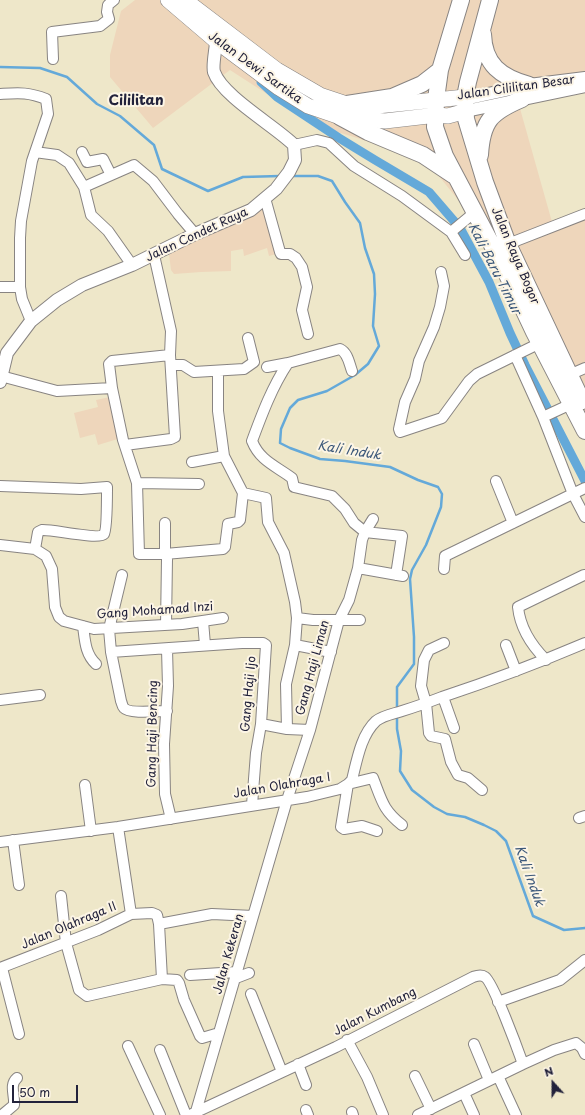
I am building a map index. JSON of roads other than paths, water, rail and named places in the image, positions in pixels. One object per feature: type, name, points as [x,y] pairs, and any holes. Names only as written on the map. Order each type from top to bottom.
[{"type":"highway","name":"Jalan Raya Bogor","points":[[460,0],[440,70],[442,107],[436,127],[445,156],[456,177],[470,216],[502,264],[540,343],[578,406]]},
{"type":"highway","points":[[465,104],[468,82],[490,0]]},
{"type":"highway","points":[[479,164],[482,134],[486,124],[498,112],[525,92],[496,69],[485,50],[482,26]]},
{"type":"highway","points":[[344,110],[403,93],[422,84],[440,70]]},
{"type":"highway","name":"Jalan Raya Bogor","points":[[465,104],[466,119],[479,164],[508,244],[569,375],[585,431]]},
{"type":"highway","points":[[344,110],[368,132],[423,155],[456,177]]},
{"type":"main road","name":"Jalan Dewi Sartika","points":[[168,0],[216,41],[279,88],[308,106],[344,110],[385,121],[442,107]]},
{"type":"main road","name":"Jalan Dewi Sartika","points":[[186,0],[277,70],[344,110]]},
{"type":"main road","name":"Jalan Cililitan Besar","points":[[442,107],[465,104]]},
{"type":"street","points":[[53,59],[52,32],[100,26],[109,19],[107,12],[108,5],[114,0]]},
{"type":"street","points":[[216,41],[214,71],[220,82],[232,96],[285,136],[294,145],[317,140],[329,143],[354,166],[402,196],[452,232],[465,255]]},
{"type":"street","name":"Jalan Cililitan Besar","points":[[525,92],[585,78]]},
{"type":"street","name":"Jalan Cililitan Besar","points":[[465,104],[474,97],[585,86]]},
{"type":"street","points":[[0,94],[19,92],[46,99],[48,114],[32,161],[21,221],[20,287],[22,299],[31,320]]},
{"type":"street","name":"Jalan Condet Raya","points":[[1,374],[7,353],[31,320],[63,296],[82,285],[132,265],[195,234],[251,210],[276,189],[289,172],[295,160],[294,145]]},
{"type":"street","points":[[35,152],[57,155],[70,163],[84,187],[91,215],[108,231],[132,265]]},
{"type":"street","points":[[82,152],[87,162],[103,159],[110,175]]},
{"type":"street","points":[[84,187],[134,166],[153,181],[195,234]]},
{"type":"street","points":[[265,198],[281,254],[290,254],[296,258],[302,268],[307,287],[302,310],[308,334]]},
{"type":"street","points":[[508,244],[585,214]]},
{"type":"street","points":[[452,232],[470,216]]},
{"type":"street","points":[[125,445],[171,438],[175,436],[171,331],[154,255]]},
{"type":"street","points":[[442,272],[444,286],[440,307],[434,327],[419,361],[415,379],[405,402],[399,429],[400,432],[442,418],[472,378],[484,370],[540,343]]},
{"type":"street","points":[[0,287],[20,287]]},
{"type":"street","points":[[218,370],[218,411],[224,456],[243,493],[240,520],[238,522],[228,524],[225,547],[223,550],[166,556],[139,554],[137,483],[125,445],[112,388],[109,364],[112,361],[171,360],[194,372],[218,370],[244,369],[254,362],[248,338]]},
{"type":"street","points":[[266,367],[342,350],[347,354],[352,371]]},
{"type":"street","points":[[519,353],[547,415],[573,494],[585,517]]},
{"type":"street","points":[[288,363],[277,380],[252,440],[253,443],[259,454],[267,462],[292,478],[294,487],[332,496],[354,522],[365,532],[402,536],[400,576],[358,568]]},
{"type":"street","points":[[569,375],[585,368]]},
{"type":"street","points":[[1,374],[57,391],[112,388]]},
{"type":"street","points":[[547,415],[578,406]]},
{"type":"street","points":[[192,462],[224,456]]},
{"type":"street","points":[[496,481],[513,523]]},
{"type":"street","points":[[137,483],[199,484]]},
{"type":"street","points":[[0,486],[80,489],[107,487],[105,533],[103,535],[84,535],[42,530],[38,532],[35,549],[0,545]]},
{"type":"street","points":[[444,569],[445,556],[584,488]]},
{"type":"street","points":[[243,493],[266,498],[268,522],[284,553],[295,602],[297,618],[294,645],[286,684],[287,729]]},
{"type":"street","name":"Gang Haji Liman","points":[[287,800],[310,730],[339,620],[349,600],[358,568],[361,544],[365,532],[373,519]]},
{"type":"street","points":[[165,523],[166,624]]},
{"type":"street","name":"Gang Mohamad Inzi","points":[[35,549],[46,556],[52,569],[55,607],[59,617],[64,621],[94,629],[109,629],[203,622],[223,618]]},
{"type":"street","points":[[122,575],[109,629],[111,652],[121,701],[124,708],[135,712],[167,710]]},
{"type":"street","points":[[546,660],[532,645],[528,638],[518,607],[584,575]]},
{"type":"street","points":[[297,618],[360,620]]},
{"type":"street","points":[[203,622],[205,645]]},
{"type":"street","points":[[83,626],[86,647],[91,660],[96,664]]},
{"type":"street","name":"Gang Haji Ijo","points":[[111,652],[242,643],[263,643],[266,645],[261,724],[256,753],[252,805]]},
{"type":"street","points":[[444,643],[429,650],[424,660],[421,686],[426,703],[429,730],[431,736],[445,739],[455,771],[458,775],[468,778],[482,790]]},
{"type":"street","name":"Jalan Olahraga I","points":[[0,842],[118,828],[307,797],[334,790],[348,784],[352,780],[362,744],[370,728],[378,720],[396,712],[426,703],[546,660],[585,644]]},
{"type":"street","points":[[294,645],[331,652]]},
{"type":"street","points":[[506,645],[516,671]]},
{"type":"street","name":"Gang Haji Bencing","points":[[167,649],[167,710],[164,744],[165,794],[172,818]]},
{"type":"street","points":[[0,700],[40,695]]},
{"type":"street","points":[[443,697],[454,728]]},
{"type":"street","points":[[261,724],[287,729],[310,730]]},
{"type":"street","points":[[377,831],[362,826],[344,829],[341,827],[348,784],[373,778],[381,802],[389,814],[402,825]]},
{"type":"street","points":[[85,785],[91,831]]},
{"type":"street","name":"Jalan Kekeran","points":[[194,1114],[237,975],[287,800]]},
{"type":"street","name":"Jalan Olahraga II","points":[[19,1034],[1,968],[98,930],[131,914],[118,828]]},
{"type":"street","points":[[13,840],[19,885]]},
{"type":"street","points":[[61,896],[66,943],[79,990],[87,996],[162,979],[177,980],[200,1036],[202,1038],[219,1033]]},
{"type":"street","points":[[131,914],[152,913],[156,915],[159,924],[162,979]]},
{"type":"street","points":[[159,924],[212,914],[253,916]]},
{"type":"street","points":[[498,1002],[560,980],[585,960]]},
{"type":"street","points":[[190,975],[237,975],[249,973]]},
{"type":"street","name":"Jalan Kumbang","points":[[194,1114],[480,975],[485,976],[488,981],[523,1064]]},
{"type":"street","points":[[251,994],[282,1072]]},
{"type":"street","points":[[347,1040],[367,1078],[383,1115]]},
{"type":"street","points":[[414,1076],[426,1112],[464,1092],[554,1050],[576,1043],[582,1048],[585,1054]]},
{"type":"street","points":[[474,1044],[516,1115]]},
{"type":"street","points":[[128,1046],[160,1115]]},
{"type":"street","points":[[160,1050],[186,1115]]},
{"type":"street","points":[[298,1064],[306,1084]]},
{"type":"street","points":[[2,1115],[14,1105],[12,1085],[16,1078]]},
{"type":"street","points":[[464,1092],[474,1115]]},
{"type":"waterway","name":"Kali Induk","points":[[0,67],[40,68],[67,77],[97,104],[120,116],[154,145],[162,169],[208,191],[243,177],[280,176]]},
{"type":"waterway","name":"Kali Baru Timur","points":[[261,82],[277,97],[339,138],[429,192],[460,228],[489,282],[525,365],[585,481]]},
{"type":"waterway","name":"Kali Induk","points":[[291,176],[318,176],[332,181],[360,223],[365,248],[374,274],[375,294],[373,326],[379,346],[368,364],[355,375],[327,391],[298,400],[290,408],[281,429],[280,443],[320,459],[390,467],[418,480],[438,487],[442,494],[441,507],[426,545],[412,570],[410,579],[414,637],[414,664],[397,687],[397,710]]},
{"type":"waterway","name":"Kali Induk","points":[[397,715],[397,729],[401,751],[400,771],[412,790],[434,807],[447,814],[465,817],[484,825],[496,831],[506,841],[533,916],[564,930],[585,928]]},
{"type":"district","name":"Cililitan","points":[[136,101]]}]
